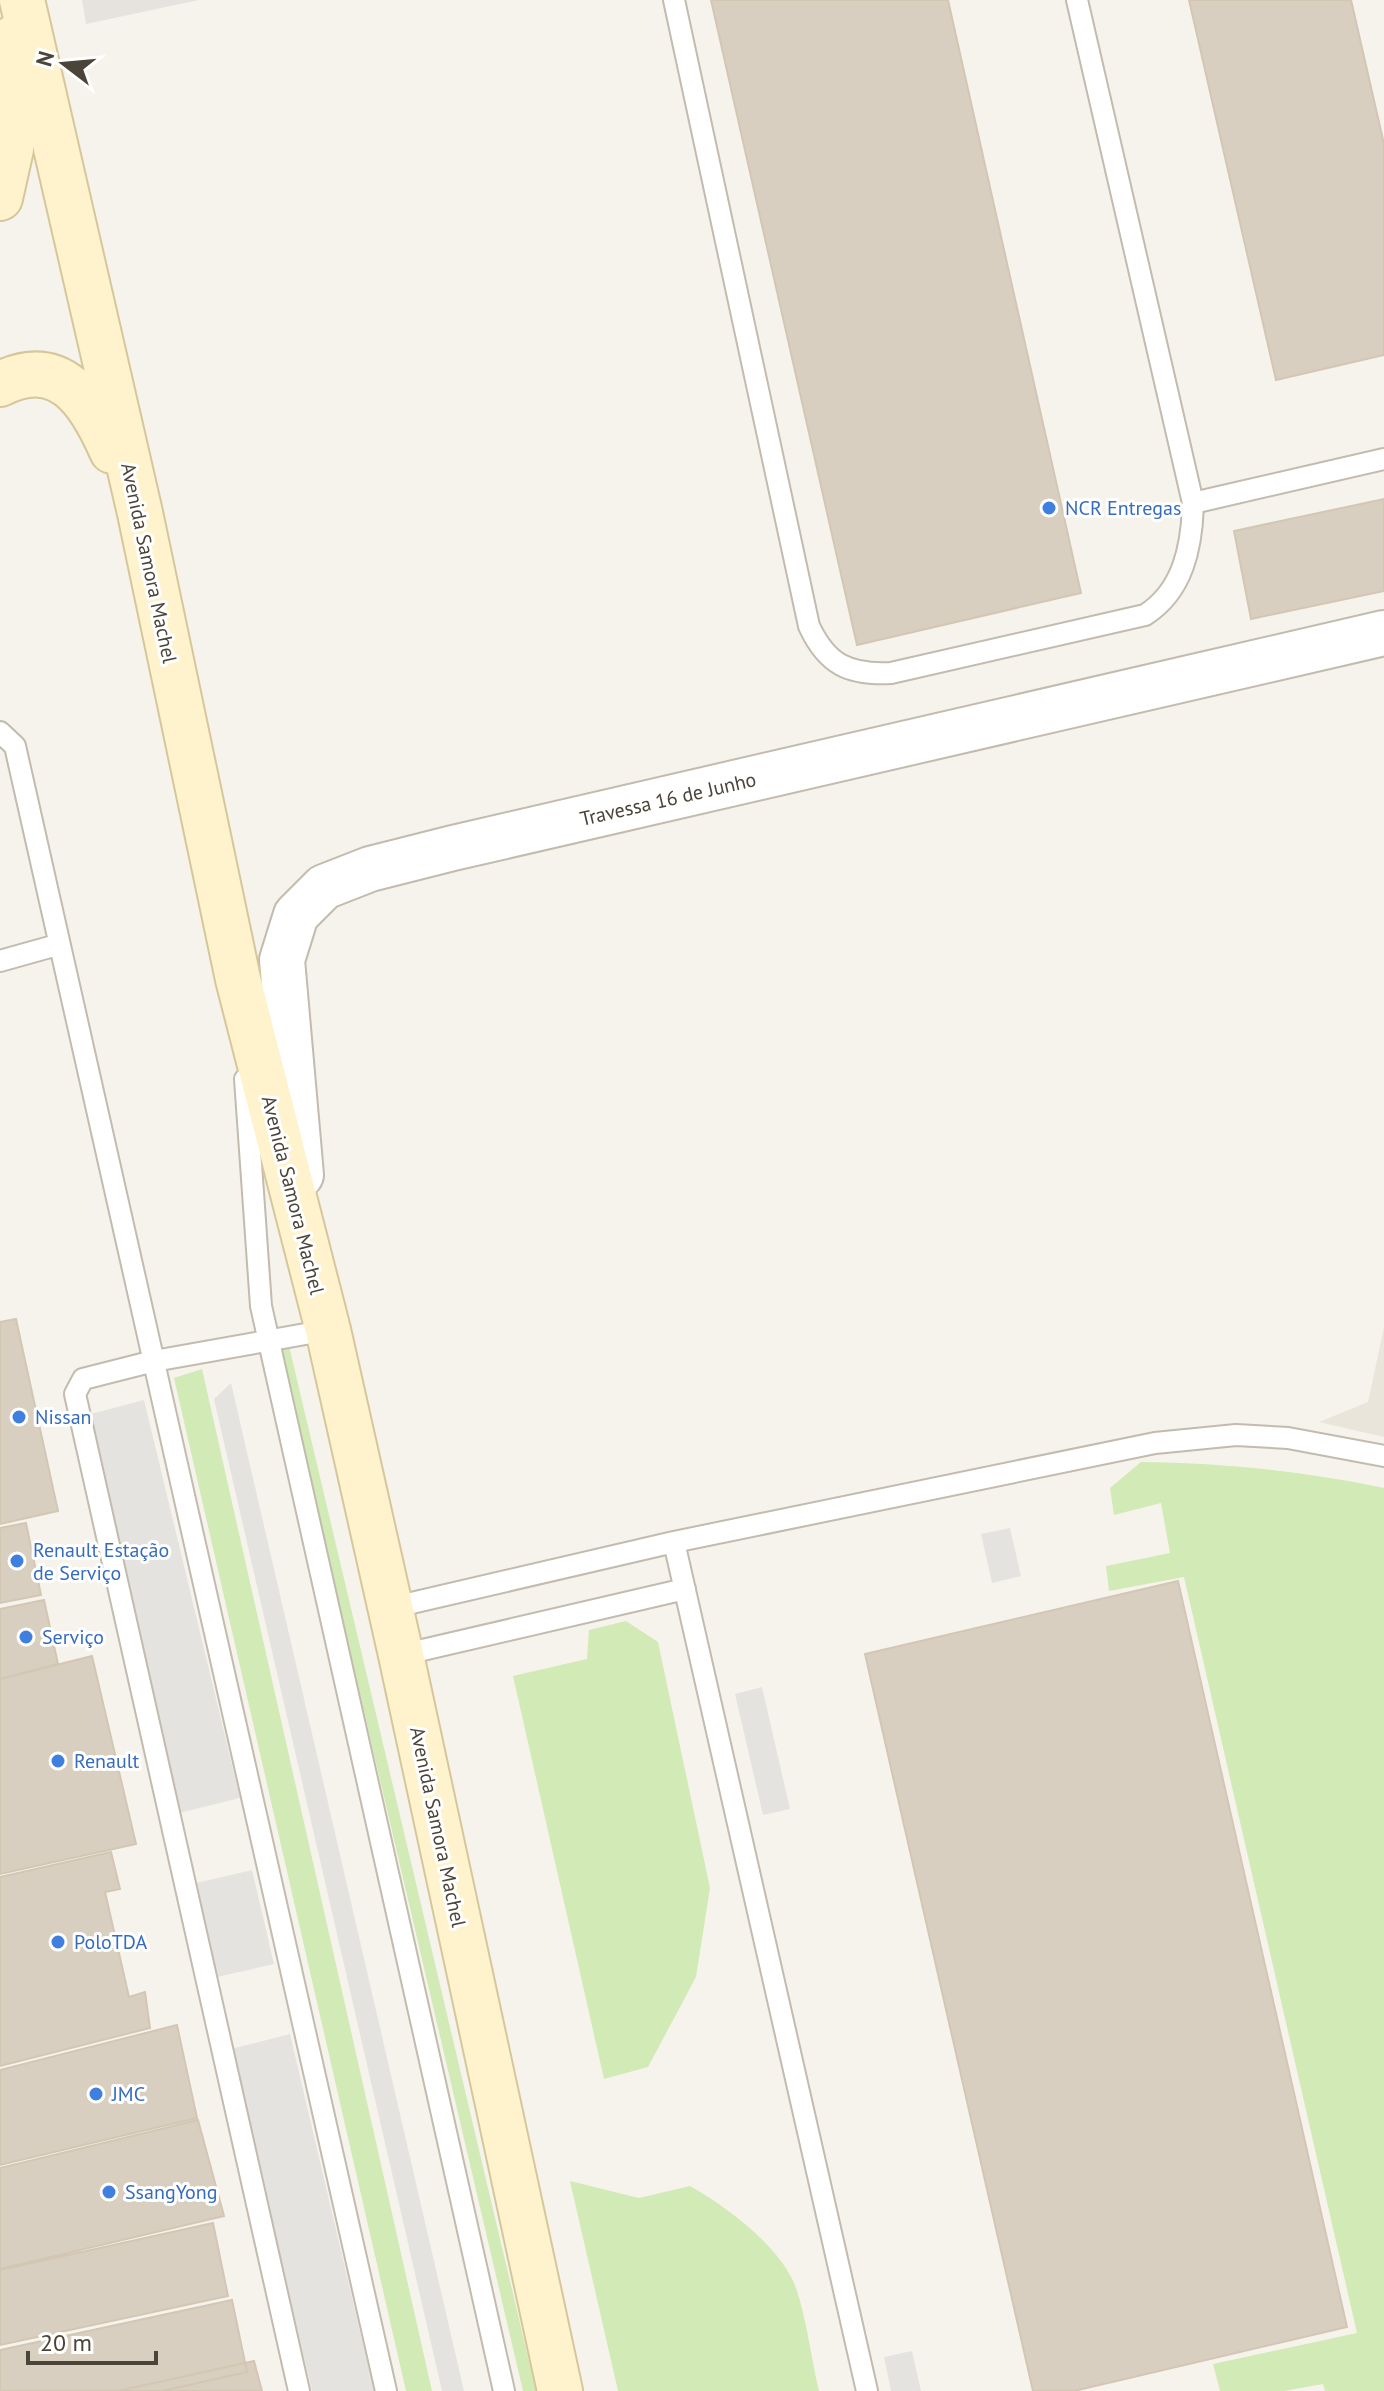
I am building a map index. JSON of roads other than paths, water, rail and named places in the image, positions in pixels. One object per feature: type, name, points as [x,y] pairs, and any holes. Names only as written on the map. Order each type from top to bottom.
[{"type":"main road","points":[[0,198],[11,149],[12,0]]},
{"type":"main road","name":"Avenida Samora Machel","points":[[22,0],[140,513],[238,979],[328,1330],[560,2391]]},
{"type":"main road","points":[[0,384],[22,373],[52,377],[77,392],[95,414],[140,513]]},
{"type":"street","name":"Travessa 16 de Junho","points":[[307,1251],[282,960],[296,915],[324,887],[370,869],[453,848],[1384,633]]},
{"type":"lane","points":[[674,0],[809,626],[820,651],[844,667],[865,674],[891,673],[1145,615],[1165,603],[1178,580],[1192,535],[1193,503],[1077,0]]},
{"type":"lane","points":[[1193,503],[1384,459]]},
{"type":"lane","points":[[0,732],[15,746],[57,945],[386,2391]]},
{"type":"lane","points":[[0,961],[57,945]]},
{"type":"lane","points":[[238,979],[261,1306],[504,2391]]},
{"type":"lane","points":[[299,2391],[76,1402],[76,1386],[83,1379],[154,1361],[328,1330]]},
{"type":"lane","points":[[390,1608],[674,1542],[1155,1443],[1236,1435],[1288,1438],[1384,1456]]},
{"type":"lane","points":[[674,1542],[867,2391]]},
{"type":"lane","points":[[401,1655],[685,1589]]},
{"type":"place","name":"NCR Entregas","points":[[1049,508]]},
{"type":"place","name":"Nissan","points":[[19,1417]]},
{"type":"place","name":"Renault Estação de Serviço","points":[[17,1561]]},
{"type":"place","name":"Serviço","points":[[26,1637]]},
{"type":"place","name":"Renault","points":[[58,1761]]},
{"type":"place","name":"PoloTDA","points":[[58,1942]]},
{"type":"place","name":"JMC","points":[[96,2094]]},
{"type":"place","name":"SsangYong","points":[[109,2192]]}]
